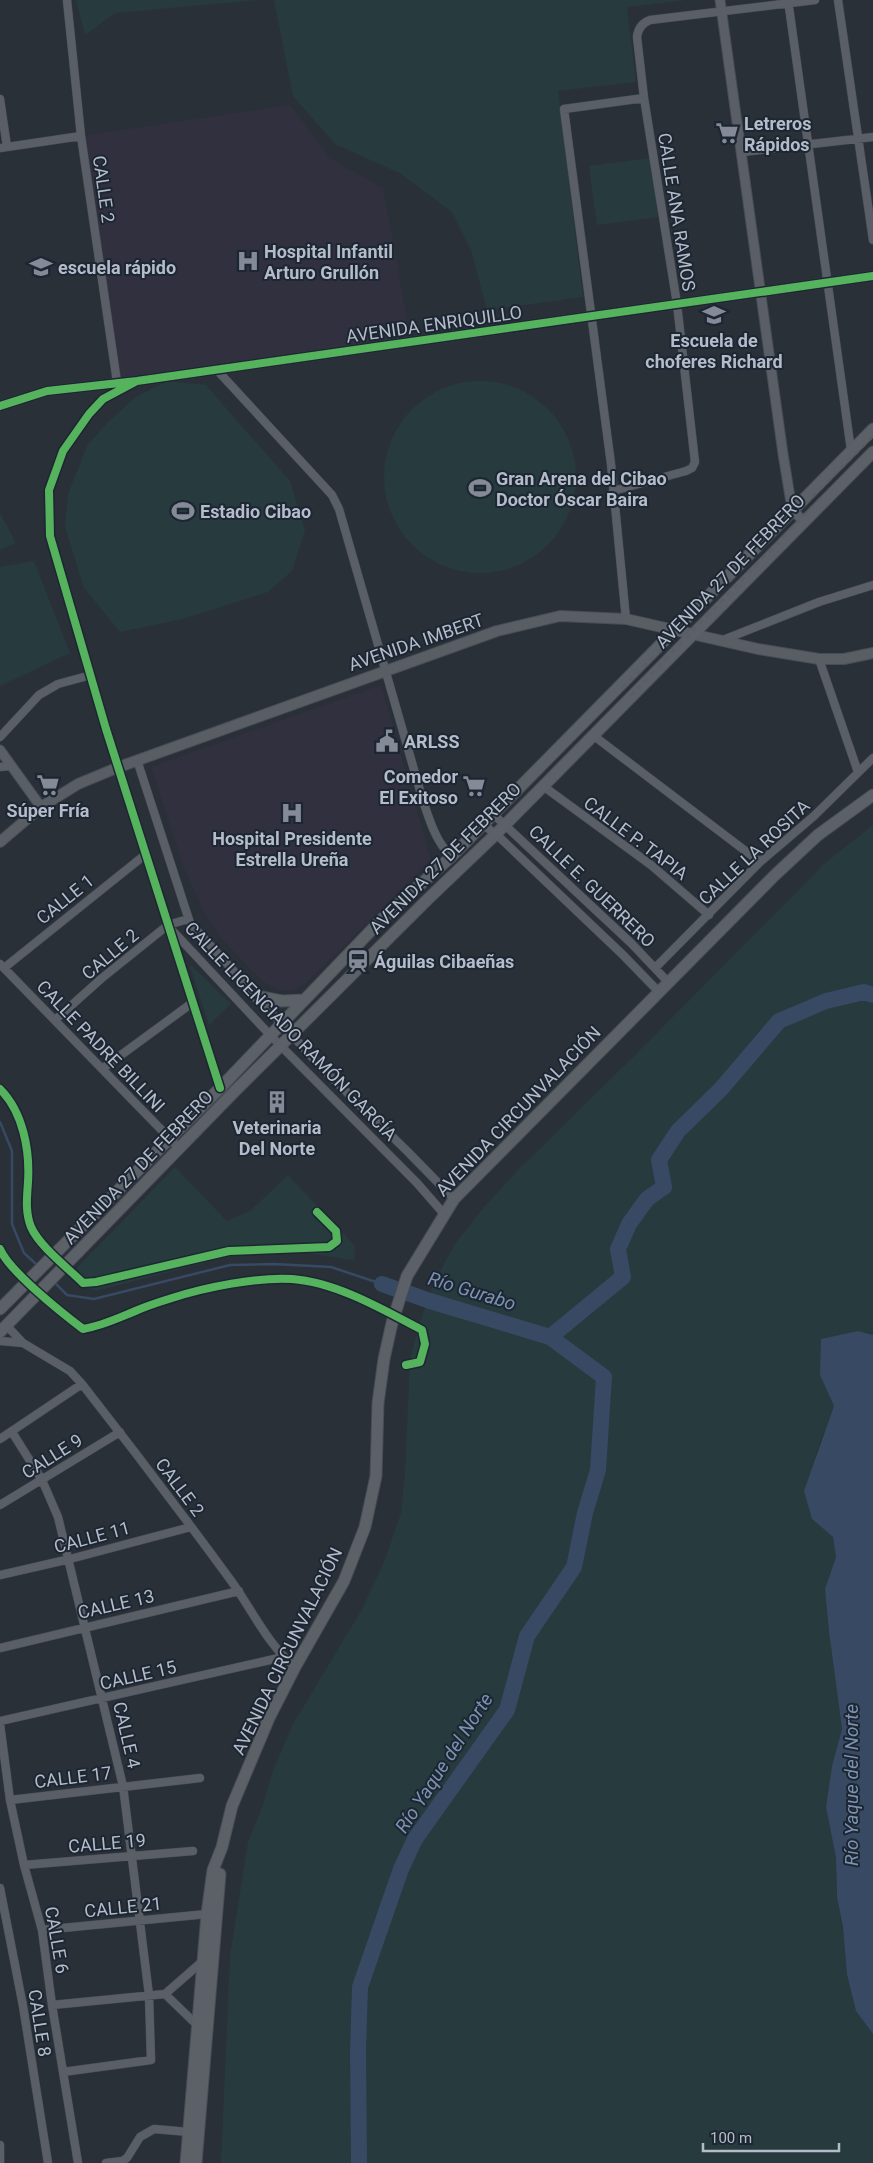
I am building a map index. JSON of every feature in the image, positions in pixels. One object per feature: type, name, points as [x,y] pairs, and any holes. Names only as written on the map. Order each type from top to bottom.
[{"type":"main road","name":"AVENIDA 27 DE FEBRERO","points":[[0,1309],[220,1088],[302,1000],[383,918],[451,858],[792,509],[873,429]]},
{"type":"main road","name":"AVENIDA 27 DE FEBRERO","points":[[3,1329],[423,904],[594,736],[803,521],[873,452]]},
{"type":"main road","name":"AVENIDA IMBERT","points":[[0,842],[41,807],[78,784],[119,767],[384,670],[496,631],[549,617],[626,619],[721,641],[820,659],[844,659],[873,653]]},
{"type":"main road","name":"AVENIDA CIRCUNVALACIÓN","points":[[186,2163],[207,1914],[213,1870],[222,1847],[232,1806],[269,1718],[295,1667],[344,1581],[365,1527],[376,1476],[378,1403],[384,1359],[392,1323],[407,1276],[454,1199],[658,991],[818,835],[873,795]]},
{"type":"main road","points":[[256,996],[282,1001],[302,1000]]},
{"type":"main road","name":"AVENIDA CIRCUNVALACIÓN","points":[[196,2163],[222,1847]]},
{"type":"street","name":"CALLE 2","points":[[67,0],[81,136],[117,382]]},
{"type":"street","points":[[720,0],[792,509],[803,521]]},
{"type":"street","points":[[722,12],[788,2],[816,0]]},
{"type":"street","points":[[838,0],[860,138],[873,240]]},
{"type":"street","points":[[788,2],[851,450]]},
{"type":"street","name":"CALLE ANA RAMOS","points":[[613,491],[686,471],[694,465],[677,304],[644,98],[637,37],[642,25],[650,20],[722,12]]},
{"type":"street","points":[[626,619],[613,491],[564,109],[644,98]]},
{"type":"street","points":[[0,99],[4,147],[81,136]]},
{"type":"street","points":[[743,152],[873,137]]},
{"type":"street","name":"AVENIDA ENRIQUILLO","points":[[0,406],[47,391],[137,381],[873,276]]},
{"type":"street","points":[[216,369],[332,495],[339,509],[384,670],[434,835],[439,845],[451,858]]},
{"type":"street","name":"CALLE LICENCIADO RAMÓN GARCÍA","points":[[137,381],[103,399],[89,414],[63,451],[49,490],[50,536],[70,610],[92,675],[168,925],[270,1036],[417,1183],[444,1214]]},
{"type":"street","points":[[721,641],[819,602],[873,585]]},
{"type":"street","points":[[820,659],[858,772]]},
{"type":"street","points":[[0,737],[39,695],[58,684],[92,675]]},
{"type":"street","points":[[594,736],[760,862]]},
{"type":"street","points":[[0,750],[41,807]]},
{"type":"street","name":"CALLE LA ROSITA","points":[[655,968],[760,862],[814,816],[873,758]]},
{"type":"street","name":"CALLE LICENCIADO RAMÓN GARCÍA","points":[[137,760],[188,919],[292,1036],[454,1199]]},
{"type":"street","points":[[0,767],[11,766]]},
{"type":"street","name":"CALLE P. TAPIA","points":[[543,786],[651,866],[708,915]]},
{"type":"street","name":"CALLE E. GUERRERO","points":[[493,814],[668,982]]},
{"type":"street","name":"CALLE E. GUERRERO","points":[[483,824],[496,834],[622,954],[658,991]]},
{"type":"street","name":"CALLE 1","points":[[2,966],[146,854]]},
{"type":"street","name":"CALLE 2","points":[[55,1020],[102,978],[168,925],[188,919]]},
{"type":"street","points":[[168,925],[220,1088]]},
{"type":"street","name":"CALLE PADRE BILLINI","points":[[2,966],[180,1149]]},
{"type":"street","points":[[102,1069],[192,1002]]},
{"type":"street","name":"CALLE 2","points":[[3,1329],[70,1371],[82,1384],[239,1591],[283,1657],[295,1667]]},
{"type":"street","name":"CALLE 2","points":[[0,1341],[23,1343]]},
{"type":"street","points":[[0,1440],[82,1384]]},
{"type":"street","name":"CALLE 4","points":[[12,1432],[42,1480],[58,1517],[70,1560],[123,1786],[149,1995],[151,2060],[63,2072]]},
{"type":"street","name":"CALLE 9","points":[[0,1505],[120,1432]]},
{"type":"street","name":"CALLE 11","points":[[0,1575],[70,1560],[191,1527]]},
{"type":"street","name":"CALLE 13","points":[[0,1648],[239,1591]]},
{"type":"street","name":"CALLE 15","points":[[0,1723],[283,1657]]},
{"type":"street","name":"CALLE 6","points":[[0,1723],[10,1800],[24,1866],[42,1930],[52,2005],[78,2163]]},
{"type":"street","name":"CALLE 17","points":[[10,1800],[200,1778]]},
{"type":"street","name":"CALLE 19","points":[[24,1866],[193,1851]]},
{"type":"street","name":"CALLE 8","points":[[0,1888],[23,2006],[48,2163]]},
{"type":"street","name":"CALLE 21","points":[[42,1930],[207,1914]]},
{"type":"street","points":[[52,2005],[165,1994],[204,1960]]},
{"type":"street","points":[[165,1994],[198,2026]]},
{"type":"street","points":[[106,2163],[122,2161],[127,2158],[140,2137],[154,2129],[189,2132]]},
{"type":"street","points":[[0,2145],[0,2162]]},
{"type":"shaded area","name":"Hospital Infantil Arturo Grullón","points":[[290,105],[330,158],[383,188],[410,342],[117,382],[81,136]]},
{"type":"shaded area","name":"Hospital Presidente Estrella Ureña","points":[[381,685],[431,860],[305,984],[292,991],[277,990],[262,981],[249,968],[221,938],[206,916],[184,868],[151,767]]},
{"type":"green space","points":[[76,0],[258,0],[115,13],[85,35]]},
{"type":"green space","points":[[274,0],[687,0],[627,7],[636,82],[558,91],[583,297],[487,310],[471,250],[452,212],[401,174],[335,144],[293,96]]},
{"type":"green space","points":[[651,158],[658,217],[597,225],[589,166]]},
{"type":"green space","name":"Estadio Cibao","points":[[168,381],[206,385],[290,481],[305,530],[292,571],[268,592],[183,619],[120,632],[84,588],[65,527],[68,494],[87,446],[107,423],[137,396]]},
{"type":"green space","name":"Gran Arena del Cibao Doctor Óscar Baira","points":[[471,381],[489,381],[517,388],[533,397],[548,409],[560,424],[569,440],[576,468],[576,486],[569,514],[560,530],[548,545],[533,557],[517,566],[489,573],[471,573],[452,569],[435,562],[419,551],[406,538],[395,522],[388,505],[384,486],[384,468],[388,449],[395,432],[406,416],[419,403],[435,392],[452,385]]},
{"type":"green space","points":[[0,513],[16,543],[0,550]]},
{"type":"green space","points":[[34,561],[70,653],[0,686],[0,567]]},
{"type":"green space","points":[[873,825],[873,1335],[858,1331],[820,1375],[834,1406],[816,1454],[812,1519],[833,1537],[836,1557],[825,1589],[842,1729],[832,1766],[826,1807],[836,1858],[837,1897],[856,2011],[873,2034],[873,2163],[221,2163],[230,1956],[248,1842],[263,1805],[272,1773],[293,1724],[362,1609],[384,1562],[401,1513],[405,1472],[410,1359],[433,1285],[454,1245],[484,1207],[518,1170],[825,863]]},
{"type":"green space","points":[[191,965],[231,1004],[209,1025],[190,967]]},
{"type":"green space","points":[[175,1167],[227,1221],[250,1211],[288,1175],[355,1246],[354,1260],[286,1250],[224,1258],[96,1291],[75,1283],[68,1277]]},
{"type":"water","points":[[858,1331],[873,1335],[873,2034],[856,2011],[847,1974],[843,1928],[837,1897],[836,1858],[826,1807],[832,1766],[842,1729],[825,1589],[836,1557],[833,1537],[812,1519],[804,1491],[834,1406],[820,1375],[821,1339]]},
{"type":"waterway","name":"Río Yaque del Norte","points":[[359,2163],[358,2050],[360,1987],[401,1869],[415,1839],[507,1710],[527,1636],[574,1567],[585,1513],[598,1470],[604,1377],[550,1337],[623,1277],[618,1249],[629,1224],[647,1199],[664,1187],[659,1160],[678,1131],[721,1089],[779,1021],[826,1001],[864,992],[873,995]]},
{"type":"waterway","points":[[0,1122],[12,1151],[12,1224],[24,1253],[37,1265]]},
{"type":"waterway","points":[[53,1281],[67,1295],[94,1299],[230,1265],[274,1264],[331,1267],[382,1284]]},
{"type":"waterway","name":"Río Gurabo","points":[[382,1284],[430,1301],[550,1337]]},
{"type":"railway","points":[[622,688],[873,436]]},
{"type":"railway","points":[[630,696],[821,498]]},
{"type":"cycle path","points":[[0,406],[47,391],[137,381],[873,276]]},
{"type":"cycle path","points":[[135,382],[103,399],[89,414],[63,451],[49,490],[50,536],[106,729],[220,1088]]},
{"type":"cycle path","points":[[0,1089],[14,1109],[26,1145],[28,1157],[27,1210],[31,1227],[47,1249],[83,1283],[96,1282],[229,1251],[329,1247],[337,1241],[336,1231],[317,1212]]},
{"type":"cycle path","points":[[0,1249],[5,1258],[25,1280],[83,1329],[102,1324],[172,1298],[232,1284],[292,1279],[326,1285],[359,1298],[422,1330],[425,1344],[420,1362],[406,1365]]},
{"type":"place","name":"Letreros Rápidos","points":[[727,133]]},
{"type":"place","name":"Hospital Infantil Arturo Grullón","points":[[248,261]]},
{"type":"place","name":"escuela rápido","points":[[41,267]]},
{"type":"place","name":"Escuela de choferes Richard","points":[[714,315]]},
{"type":"place","name":"Gran Arena del Cibao Doctor Óscar Baira","points":[[480,488]]},
{"type":"place","name":"Estadio Cibao","points":[[183,511]]},
{"type":"place","name":"ARLSS","points":[[387,741]]},
{"type":"place","name":"Súper Fría","points":[[48,785]]},
{"type":"place","name":"Comedor El Exitoso","points":[[474,786]]},
{"type":"place","name":"Hospital Presidente Estrella Ureña","points":[[292,813]]},
{"type":"place","name":"Águilas Cibaeñas","points":[[358,961]]},
{"type":"place","name":"Veterinaria Del Norte","points":[[277,1102]]}]
